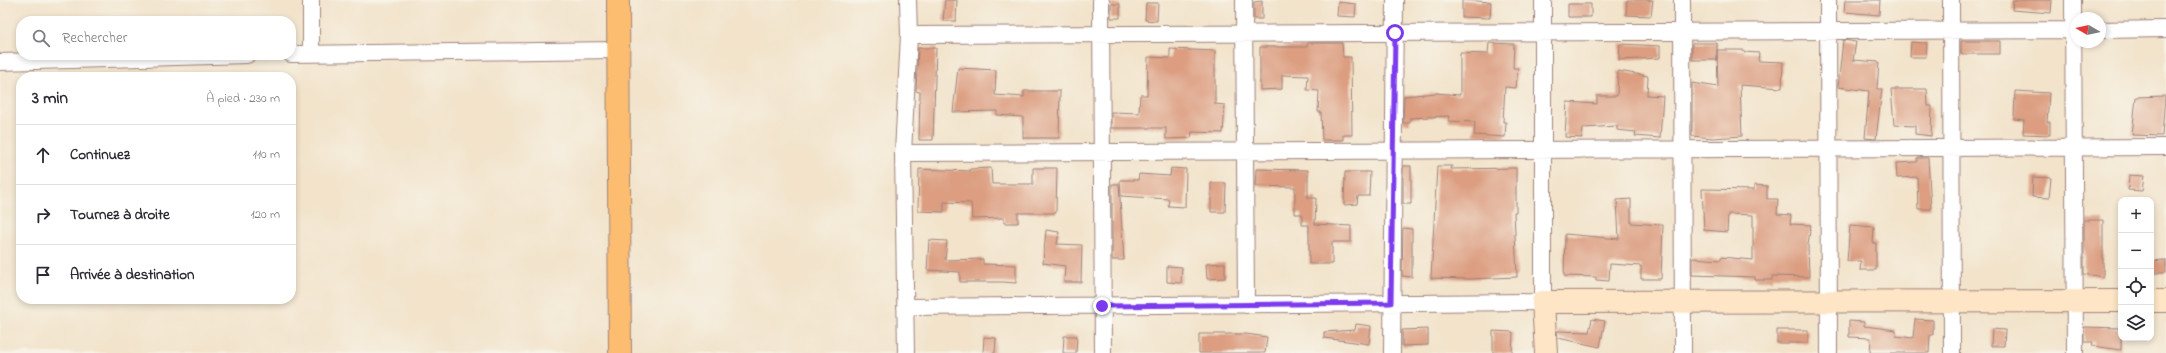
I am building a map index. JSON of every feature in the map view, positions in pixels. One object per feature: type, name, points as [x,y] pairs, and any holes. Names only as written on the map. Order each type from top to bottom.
[{"type":"highway","points":[[618,0],[620,353]]},
{"type":"main road","points":[[1546,353],[1543,302],[1682,303],[2118,301]]},
{"type":"main road","points":[[2154,301],[2166,301]]},
{"type":"street","points":[[311,0],[311,53]]},
{"type":"street","points":[[906,353],[903,153],[909,35],[908,0]]},
{"type":"street","points":[[1101,0],[1103,353]]},
{"type":"street","points":[[1244,0],[1246,304]]},
{"type":"street","points":[[1392,353],[1391,303],[1395,0]]},
{"type":"street","points":[[905,307],[1543,302],[1543,0]]},
{"type":"street","points":[[1682,0],[1683,353]]},
{"type":"street","points":[[1828,0],[1829,353]]},
{"type":"street","points":[[1950,0],[1952,353]]},
{"type":"street","points":[[2073,0],[2074,12]]},
{"type":"street","points":[[909,35],[2070,30]]},
{"type":"street","points":[[2106,30],[2166,30]]},
{"type":"street","points":[[2075,48],[2075,353]]},
{"type":"street","points":[[296,54],[618,50]]},
{"type":"street","points":[[0,62],[70,60]]},
{"type":"street","points":[[903,153],[2166,147]]},
{"type":"building","points":[[945,0],[957,0],[956,21],[943,21]]},
{"type":"building","points":[[1462,0],[1491,2],[1490,18],[1462,17]]},
{"type":"building","points":[[1627,0],[1653,0],[1651,16],[1626,15]]},
{"type":"building","points":[[1845,0],[1880,0],[1879,15],[1844,12]]},
{"type":"building","points":[[2013,0],[2052,0],[2051,13],[2012,10]]},
{"type":"building","points":[[1262,1],[1262,19],[1254,19],[1254,2]]},
{"type":"building","points":[[1338,2],[1356,4],[1355,17],[1337,16]]},
{"type":"building","points":[[1146,3],[1158,3],[1157,21],[1145,20]]},
{"type":"building","points":[[1111,4],[1120,4],[1120,18],[1111,18]]},
{"type":"building","points":[[1568,4],[1591,4],[1591,17],[1568,17]]},
{"type":"building","points":[[1843,40],[1856,42],[1853,60],[1879,62],[1877,89],[1882,89],[1876,139],[1865,138],[1869,91],[1838,87]]},
{"type":"building","points":[[1961,41],[2000,41],[2000,54],[1961,54]]},
{"type":"building","points":[[1911,42],[1927,43],[1926,57],[1910,57]]},
{"type":"building","points":[[1308,43],[1342,43],[1343,57],[1351,57],[1352,135],[1343,135],[1343,140],[1322,140],[1321,112],[1318,112],[1319,91],[1307,90],[1308,76],[1282,75],[1282,89],[1260,90],[1260,47],[1307,47]]},
{"type":"building","points":[[1489,43],[1514,44],[1513,68],[1518,68],[1516,88],[1505,87],[1503,122],[1506,122],[1505,137],[1474,135],[1475,122],[1448,121],[1449,116],[1410,118],[1410,123],[1403,123],[1404,96],[1436,93],[1460,95],[1460,53],[1488,54]]},
{"type":"building","points":[[1692,43],[1717,43],[1717,60],[1692,60]]},
{"type":"building","points":[[1620,44],[1660,46],[1660,58],[1619,60]]},
{"type":"building","points":[[918,48],[936,48],[933,140],[919,140],[920,92],[916,91]]},
{"type":"building","points":[[1170,49],[1215,51],[1215,104],[1225,105],[1223,133],[1192,132],[1191,138],[1166,139],[1166,128],[1111,128],[1111,112],[1139,113],[1140,95],[1147,95],[1148,57],[1170,58]]},
{"type":"building","points":[[1717,50],[1744,50],[1744,52],[1759,53],[1758,61],[1783,62],[1782,88],[1740,85],[1742,136],[1713,138],[1692,136],[1692,83],[1718,87]]},
{"type":"building","points":[[958,68],[996,70],[995,95],[1024,97],[1024,91],[1060,91],[1059,138],[1023,138],[1023,117],[997,115],[997,111],[953,112]]},
{"type":"building","points":[[1618,71],[1648,76],[1647,95],[1663,96],[1660,138],[1635,136],[1636,132],[1617,130],[1617,126],[1583,128],[1582,138],[1565,137],[1567,102],[1597,104],[1597,96],[1617,96]]},
{"type":"building","points":[[1891,89],[1927,89],[1928,106],[1932,106],[1931,136],[1915,134],[1915,126],[1894,125]]},
{"type":"building","points":[[2015,91],[2049,93],[2047,122],[2050,122],[2050,135],[2023,134],[2024,120],[2014,119]]},
{"type":"building","points":[[2165,96],[2162,136],[2132,135],[2136,97]]},
{"type":"building","points":[[1917,158],[1928,158],[1931,209],[1918,209],[1917,177],[1897,178],[1896,163],[1917,162]]},
{"type":"building","points":[[1403,166],[1411,166],[1411,204],[1403,204]]},
{"type":"building","points":[[1437,166],[1452,166],[1451,169],[1516,168],[1516,212],[1514,212],[1517,277],[1469,279],[1431,278]]},
{"type":"building","points":[[991,168],[992,184],[1033,184],[1033,168],[1057,168],[1056,213],[1018,213],[1018,223],[1004,223],[1004,218],[972,219],[971,203],[944,202],[944,212],[918,211],[919,169],[970,171],[970,169]]},
{"type":"building","points":[[1171,168],[1186,169],[1185,207],[1168,206],[1169,199],[1121,196],[1120,180],[1138,180],[1139,174],[1170,176]]},
{"type":"building","points":[[1256,169],[1308,170],[1308,198],[1316,198],[1315,224],[1351,226],[1351,242],[1332,242],[1332,264],[1309,264],[1309,225],[1302,225],[1302,214],[1295,214],[1295,187],[1255,186]]},
{"type":"building","points":[[1345,172],[1370,172],[1369,196],[1358,196],[1357,204],[1344,205]]},
{"type":"building","points":[[2129,175],[2144,176],[2142,191],[2128,190]]},
{"type":"building","points":[[2033,177],[2051,178],[2049,198],[2032,197]]},
{"type":"building","points":[[1211,183],[1226,183],[1225,212],[1211,212]]},
{"type":"building","points":[[1112,184],[1119,184],[1124,260],[1112,260]]},
{"type":"building","points":[[1754,185],[1767,186],[1767,199],[1778,199],[1777,214],[1791,215],[1790,224],[1811,225],[1808,244],[1809,277],[1772,276],[1772,280],[1755,280],[1755,277],[1692,275],[1692,258],[1721,260],[1721,257],[1753,260],[1753,215],[1728,214],[1727,232],[1704,230],[1702,189],[1754,190]]},
{"type":"building","points":[[1631,199],[1631,223],[1663,225],[1661,279],[1641,279],[1641,266],[1610,264],[1609,281],[1596,280],[1596,277],[1564,276],[1565,234],[1619,239],[1617,200]]},
{"type":"building","points":[[2084,220],[2103,220],[2103,277],[2084,274]]},
{"type":"building","points":[[1850,225],[1874,227],[1873,243],[1876,243],[1876,270],[1860,270],[1861,261],[1847,261]]},
{"type":"building","points":[[1403,228],[1412,229],[1412,277],[1402,276]]},
{"type":"building","points":[[1046,230],[1059,232],[1057,244],[1082,245],[1081,282],[1064,282],[1065,266],[1043,263]]},
{"type":"building","points":[[929,240],[947,241],[945,260],[983,259],[983,264],[1016,265],[1016,283],[960,282],[960,272],[927,270]]},
{"type":"building","points":[[2166,260],[2166,273],[2154,273],[2154,261]]},
{"type":"building","points":[[1225,263],[1225,278],[1207,279],[1206,264]]},
{"type":"building","points":[[1167,266],[1182,267],[1181,283],[1167,282]]},
{"type":"building","points":[[1592,319],[1605,321],[1600,347],[1558,338],[1557,331],[1589,332]]},
{"type":"building","points":[[1915,319],[1933,320],[1933,335],[1930,335],[1929,353],[1870,353],[1871,338],[1849,337],[1849,321],[1864,322],[1864,326],[1896,330],[1896,336],[1913,338]]},
{"type":"building","points":[[1356,324],[1371,326],[1369,344],[1324,338],[1324,332],[1355,330]]},
{"type":"building","points":[[2084,327],[2118,328],[2118,341],[2121,341],[2121,350],[2092,346],[2093,342],[2084,342]]},
{"type":"building","points":[[1428,329],[1428,345],[1402,346],[1402,330]]},
{"type":"building","points":[[1992,329],[2005,330],[2004,346],[1991,346]]},
{"type":"building","points":[[1777,330],[1808,330],[1808,343],[1777,343]]},
{"type":"building","points":[[1493,331],[1513,332],[1512,353],[1493,353]]},
{"type":"building","points":[[1199,334],[1246,334],[1267,337],[1265,353],[1199,353]]},
{"type":"building","points":[[1064,336],[1077,336],[1076,353],[1063,353]]},
{"type":"building","points":[[984,337],[996,338],[995,353],[983,353]]},
{"type":"route","points":[[1102,306],[1391,303],[1395,33]]}]
